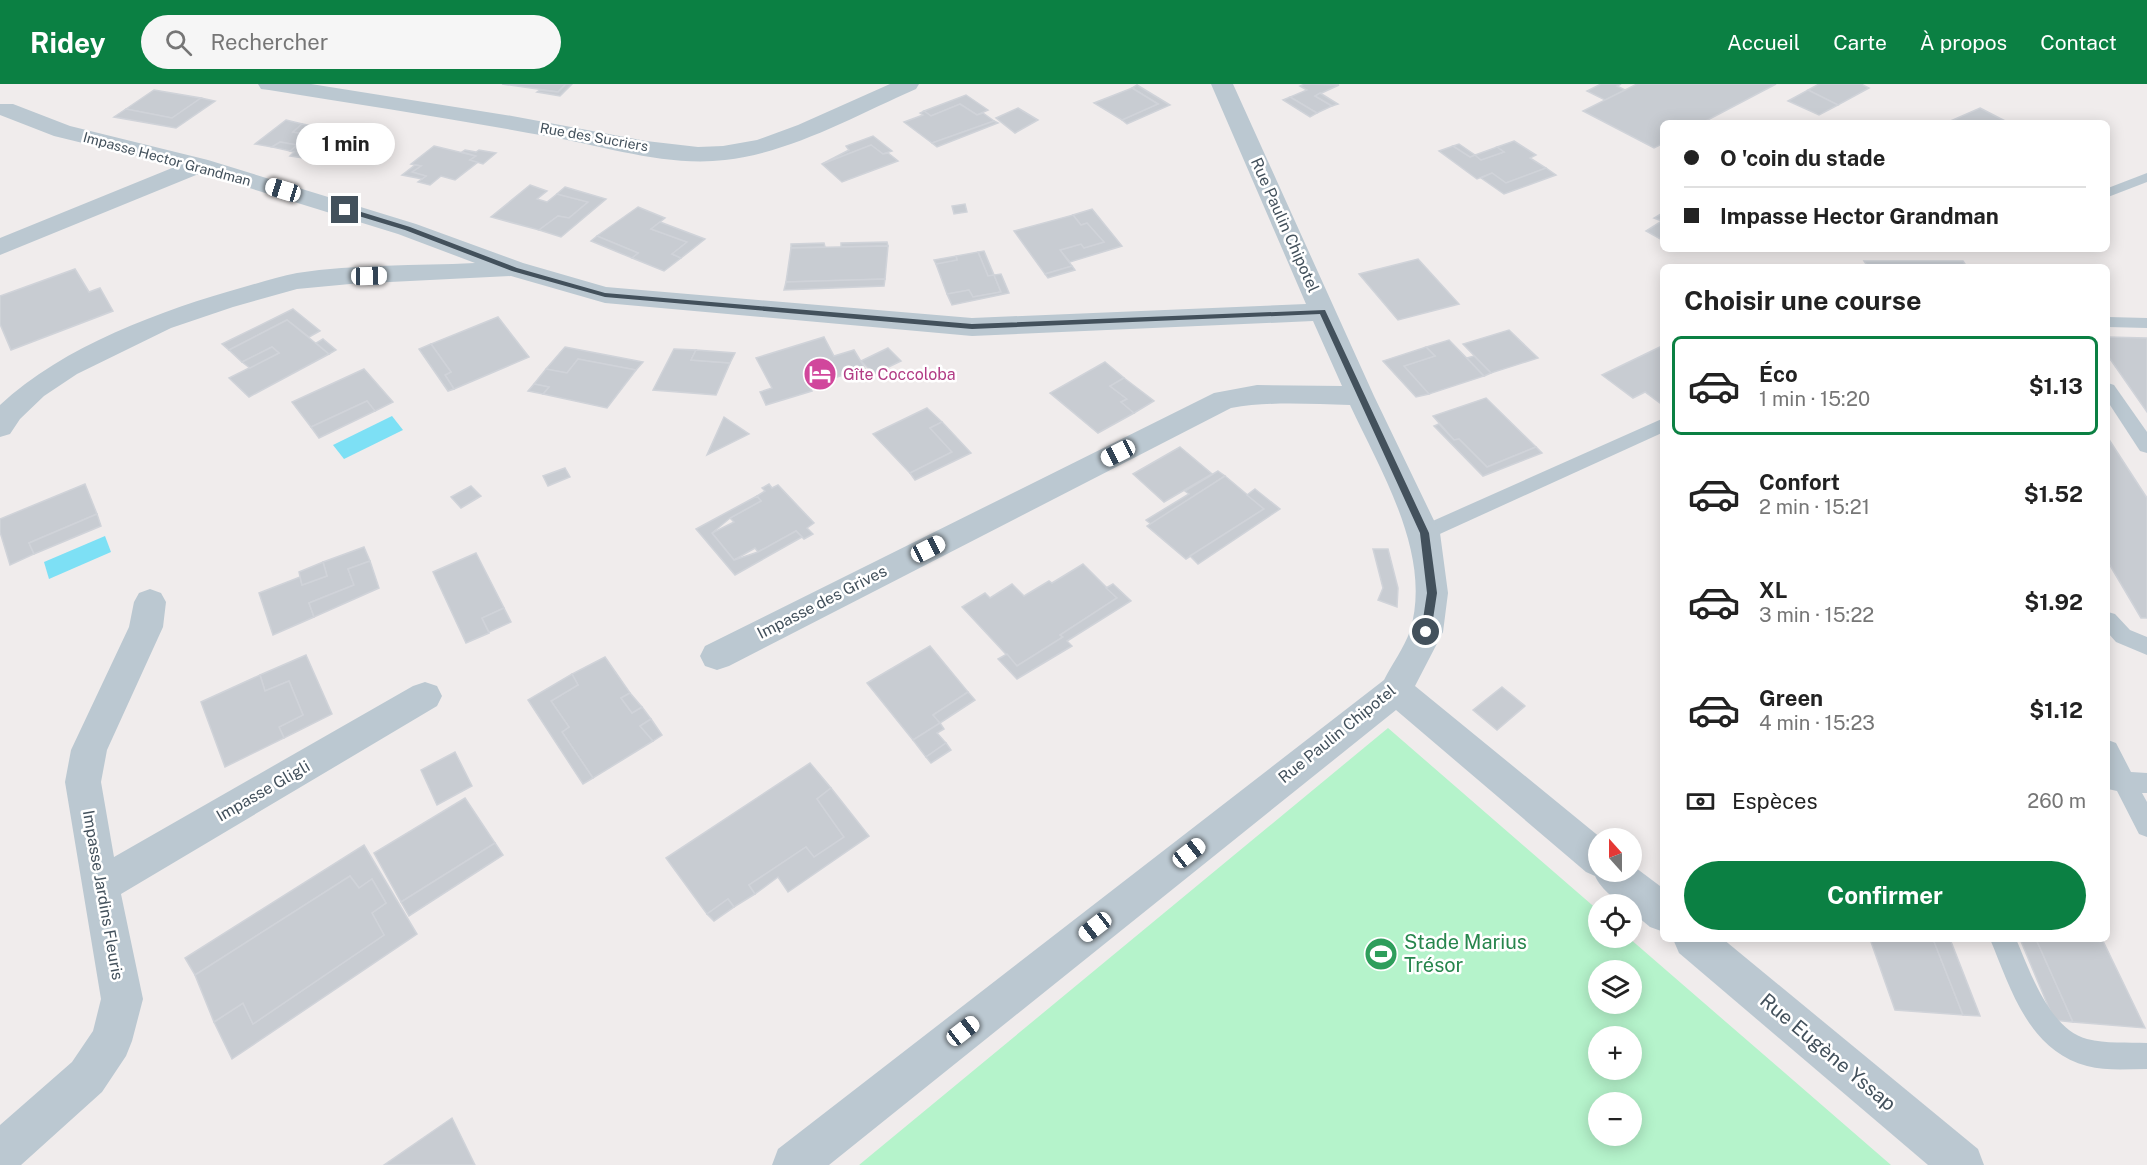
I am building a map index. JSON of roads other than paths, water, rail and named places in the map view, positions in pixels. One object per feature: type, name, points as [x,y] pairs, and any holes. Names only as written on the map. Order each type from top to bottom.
[{"type":"street","name":"Rue des Sucriers","points":[[269,84],[445,111],[668,150],[709,153],[743,151],[775,142],[908,84]]},
{"type":"street","name":"Rue Paulin Chipotel","points":[[794,1165],[1396,690],[1426,632],[1432,593],[1424,533],[1360,396],[1222,84]]},
{"type":"street","name":"Impasse Hector Grandman","points":[[5,109],[62,131],[200,165],[407,229],[514,269],[605,295],[972,327],[1323,312]]},
{"type":"street","points":[[0,247],[200,165]]},
{"type":"street","points":[[0,427],[10,412],[34,389],[67,368],[162,322],[224,301],[296,281],[350,276],[514,269]]},
{"type":"street","name":"Impasse des Grives","points":[[717,656],[1224,400],[1247,395],[1274,394],[1360,396]]},
{"type":"street","name":"Impasse Jardins Fleuris","points":[[0,1154],[87,1077],[111,1041],[122,999],[83,782],[89,750],[146,627],[150,602]]},
{"type":"street","points":[[1396,690],[1588,851]]},
{"type":"street","name":"Impasse Gligli","points":[[100,886],[425,696]]},
{"type":"street","points":[[1624,882],[1660,911]]},
{"type":"street","name":"Rue Eugène Yssap","points":[[1697,942],[1962,1165]]},
{"type":"lane","points":[[2110,192],[2147,177]]},
{"type":"lane","points":[[2110,322],[2147,323]]},
{"type":"lane","points":[[2110,392],[2147,446]]},
{"type":"lane","points":[[1424,533],[1660,426]]},
{"type":"lane","points":[[2110,624],[2123,636],[2147,646]]},
{"type":"lane","points":[[2110,754],[2147,826]]},
{"type":"lane","points":[[2004,942],[2039,1017],[2062,1041],[2085,1052],[2147,1056]]},
{"type":"water","points":[[392,416],[403,430],[344,459],[333,445]]},
{"type":"water","points":[[105,536],[111,552],[49,579],[44,562]]},
{"type":"place","name":"Gîte Coccoloba","points":[[820,374]]},
{"type":"place","name":"Stade Marius Trésor","points":[[1381,954]]}]
